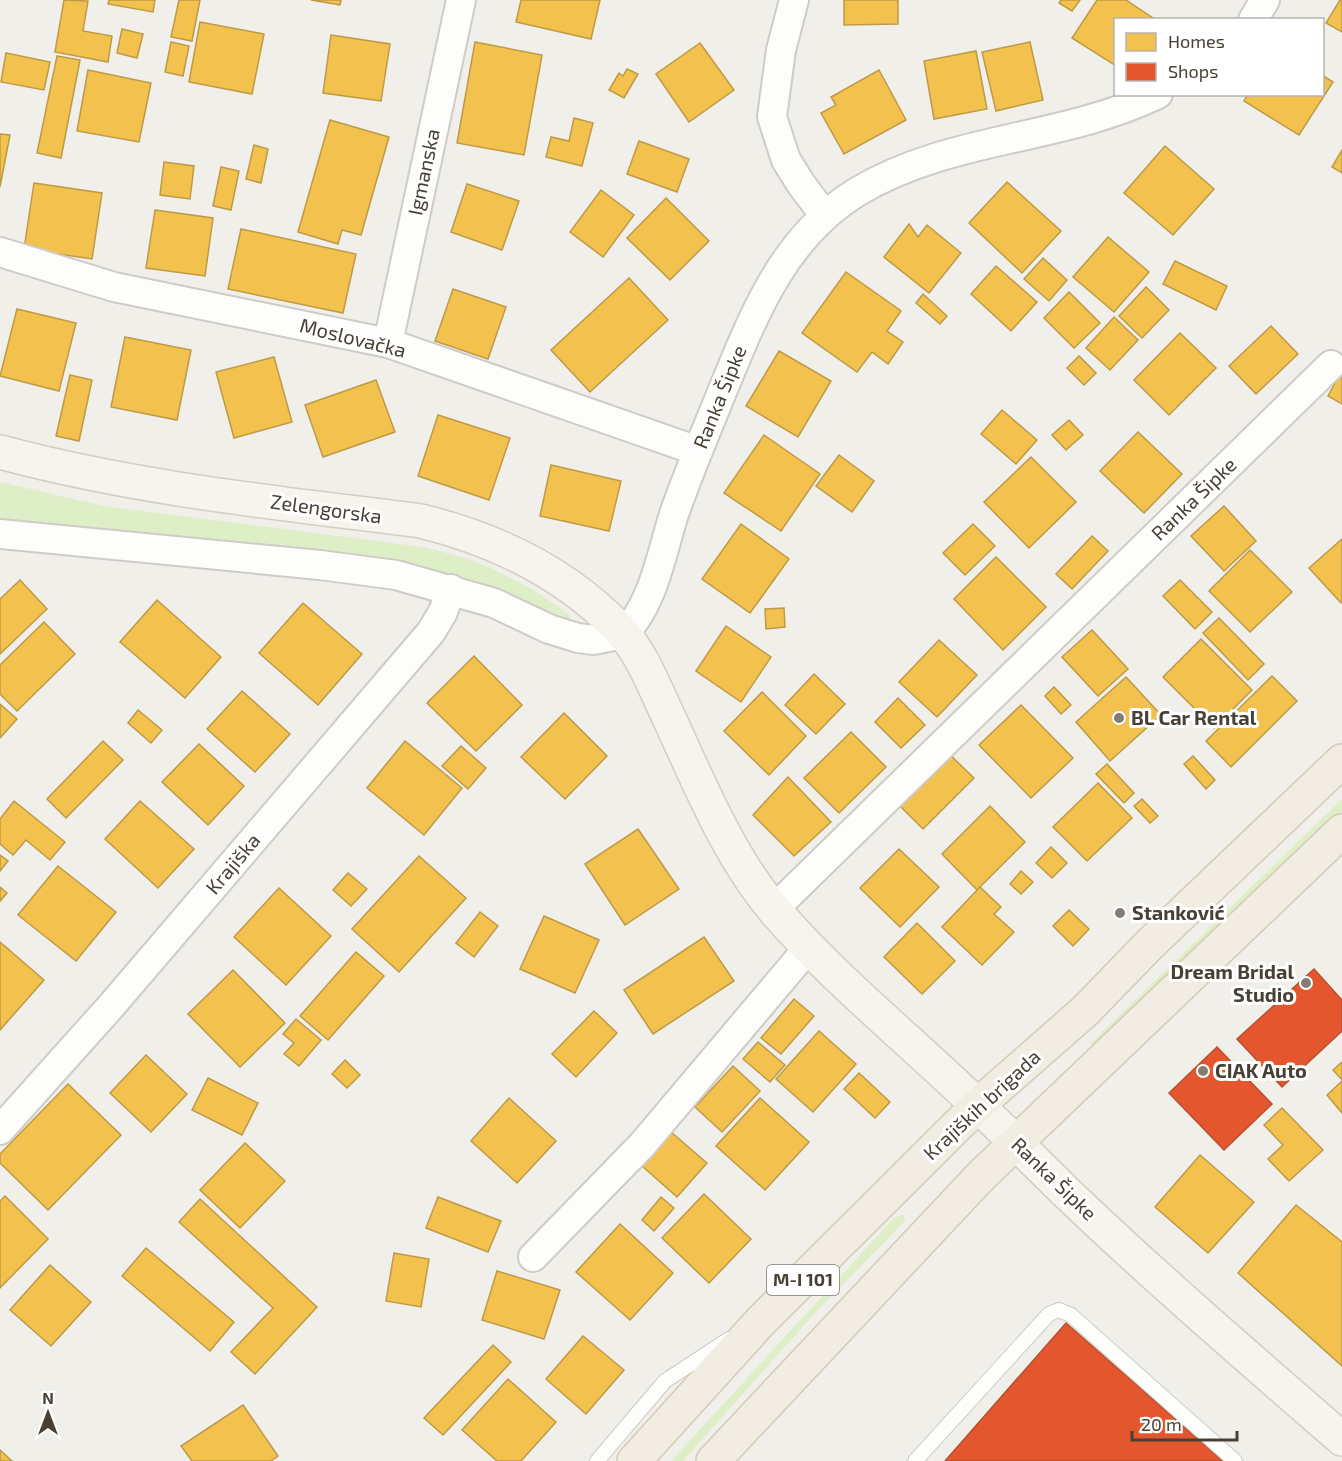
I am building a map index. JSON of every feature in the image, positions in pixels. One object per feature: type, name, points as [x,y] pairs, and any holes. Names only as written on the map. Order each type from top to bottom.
[{"type":"main road","name":"Krajiških brigada","points":[[634,1461],[760,1322],[978,1105],[1085,1011],[1149,945],[1342,761]]},
{"type":"main road","name":"M-I 101","points":[[713,1461],[912,1247],[1015,1142],[1342,831]]},
{"type":"street","name":"Igmanska","points":[[388,343],[461,0]]},
{"type":"street","points":[[794,0],[781,50],[772,117],[786,160],[825,216]]},
{"type":"street","points":[[1254,18],[1265,0]]},
{"type":"street","name":"Ranka Šipke","points":[[1152,96],[1081,122],[922,160],[856,193],[825,216],[793,251],[759,304],[698,451],[644,608],[624,634],[659,697],[708,804],[744,866],[774,909],[809,947],[1195,1310],[1342,1439]]},
{"type":"street","name":"Moslovačka","points":[[0,252],[114,287],[388,343],[698,451]]},
{"type":"street","name":"Ranka Šipke","points":[[774,909],[1331,365]]},
{"type":"street","name":"Zelengorska","points":[[0,452],[70,471],[173,489],[421,522],[459,531],[513,551],[537,564],[594,605],[624,634]]},
{"type":"street","points":[[0,534],[320,565],[396,575],[451,589],[578,638],[593,640],[624,634]]},
{"type":"street","name":"Krajiška","points":[[0,1130],[112,1005],[430,632],[443,612],[451,589]]},
{"type":"street","points":[[533,1257],[642,1145],[809,947]]},
{"type":"lane","points":[[915,1461],[1048,1314],[1059,1310],[1071,1315],[1235,1461]]},
{"type":"lane","points":[[597,1461],[665,1381],[760,1322]]},
{"type":"green space","points":[[0,482],[104,506],[423,547],[462,557],[491,568],[532,589],[570,615],[570,619],[561,619],[501,592],[0,523]]},
{"type":"green space","points":[[1342,799],[1342,811],[1098,1046],[1095,1047],[1091,1043]]},
{"type":"green space","points":[[904,1214],[905,1221],[816,1312],[683,1461],[671,1461],[894,1218]]},
{"type":"building: Homes","points":[[64,0],[88,1],[83,31],[112,36],[108,62],[55,52]]},
{"type":"building: Homes","points":[[109,0],[155,0],[153,12],[108,4]]},
{"type":"building: Homes","points":[[179,0],[200,0],[192,41],[171,37]]},
{"type":"building: Homes","points":[[311,0],[341,0],[340,5]]},
{"type":"building: Homes","points":[[521,0],[600,0],[591,39],[516,22]]},
{"type":"building: Homes","points":[[844,0],[898,0],[898,24],[844,25]]},
{"type":"building: Homes","points":[[1061,0],[1080,0],[1072,11],[1059,3]]},
{"type":"building: Homes","points":[[1097,0],[1126,0],[1153,18],[1114,18],[1114,65],[1072,38]]},
{"type":"building: Homes","points":[[1342,0],[1342,32],[1326,23]]},
{"type":"building: Homes","points":[[200,22],[264,34],[252,94],[189,82]]},
{"type":"building: Homes","points":[[122,29],[143,34],[137,58],[117,53]]},
{"type":"building: Homes","points":[[331,35],[390,44],[381,101],[323,93]]},
{"type":"building: Homes","points":[[171,42],[189,46],[183,76],[165,72]]},
{"type":"building: Homes","points":[[475,42],[542,55],[524,155],[457,143]]},
{"type":"building: Homes","points":[[1030,42],[1043,100],[996,111],[982,52]]},
{"type":"building: Homes","points":[[700,43],[734,90],[689,122],[656,74]]},
{"type":"building: Homes","points":[[976,51],[987,109],[934,119],[924,61]]},
{"type":"building: Homes","points":[[6,53],[50,62],[44,90],[1,82]]},
{"type":"building: Homes","points":[[57,56],[80,60],[61,158],[37,153]]},
{"type":"building: Homes","points":[[627,69],[638,74],[624,98],[609,90],[619,73],[623,76]]},
{"type":"building: Homes","points":[[88,70],[151,83],[139,142],[77,131]]},
{"type":"building: Homes","points":[[879,70],[906,120],[844,154],[821,113],[836,105],[831,97]]},
{"type":"building: Homes","points":[[1324,76],[1333,82],[1299,135],[1244,101],[1247,96],[1324,96]]},
{"type":"building: Homes","points":[[574,118],[593,123],[582,166],[546,157],[551,137],[569,141]]},
{"type":"building: Homes","points":[[330,120],[389,137],[361,235],[342,230],[338,244],[298,232]]},
{"type":"building: Homes","points":[[0,134],[10,135],[0,187]]},
{"type":"building: Homes","points":[[639,141],[689,159],[677,192],[627,174]]},
{"type":"building: Homes","points":[[254,145],[268,149],[261,183],[246,179]]},
{"type":"building: Homes","points":[[1165,146],[1214,189],[1173,235],[1124,193]]},
{"type":"building: Homes","points":[[1342,150],[1342,173],[1332,167]]},
{"type":"building: Homes","points":[[164,162],[194,166],[190,199],[160,195]]},
{"type":"building: Homes","points":[[221,167],[239,171],[231,210],[213,206]]},
{"type":"building: Homes","points":[[1007,182],[1061,231],[1022,273],[969,223]]},
{"type":"building: Homes","points":[[34,183],[102,193],[92,259],[24,249]]},
{"type":"building: Homes","points":[[467,184],[519,201],[502,250],[451,232]]},
{"type":"building: Homes","points":[[601,190],[634,215],[603,257],[570,232]]},
{"type":"building: Homes","points":[[666,198],[709,241],[670,280],[627,238]]},
{"type":"building: Homes","points":[[155,210],[213,218],[205,276],[146,268]]},
{"type":"building: Homes","points":[[909,224],[918,237],[927,225],[961,253],[929,293],[884,257]]},
{"type":"building: Homes","points":[[241,229],[356,254],[343,313],[228,289]]},
{"type":"building: Homes","points":[[1108,237],[1149,272],[1114,312],[1073,277]]},
{"type":"building: Homes","points":[[1043,258],[1067,280],[1049,301],[1024,279]]},
{"type":"building: Homes","points":[[1175,261],[1227,286],[1216,310],[1163,284]]},
{"type":"building: Homes","points":[[996,266],[1037,302],[1011,331],[971,294]]},
{"type":"building: Homes","points":[[846,272],[901,311],[887,331],[903,342],[888,364],[872,352],[857,372],[802,333]]},
{"type":"building: Homes","points":[[629,278],[668,320],[590,392],[551,350]]},
{"type":"building: Homes","points":[[1146,287],[1169,310],[1142,338],[1119,316]]},
{"type":"building: Homes","points":[[453,289],[506,307],[488,359],[435,341]]},
{"type":"building: Homes","points":[[1069,292],[1100,323],[1074,348],[1044,318]]},
{"type":"building: Homes","points":[[923,294],[947,316],[940,324],[916,303]]},
{"type":"building: Homes","points":[[17,309],[76,323],[59,391],[0,376]]},
{"type":"building: Homes","points":[[1114,317],[1138,340],[1110,370],[1086,348]]},
{"type":"building: Homes","points":[[1271,326],[1298,354],[1256,394],[1229,366]]},
{"type":"building: Homes","points":[[1180,333],[1216,368],[1169,415],[1134,380]]},
{"type":"building: Homes","points":[[125,337],[191,350],[177,420],[111,407]]},
{"type":"building: Homes","points":[[779,351],[831,381],[798,437],[746,406]]},
{"type":"building: Homes","points":[[1079,356],[1096,373],[1084,385],[1067,368]]},
{"type":"building: Homes","points":[[274,357],[292,422],[234,438],[216,372]]},
{"type":"building: Homes","points":[[1342,370],[1342,404],[1328,396]]},
{"type":"building: Homes","points":[[70,375],[92,380],[79,441],[56,436]]},
{"type":"building: Homes","points":[[376,380],[395,432],[323,457],[305,405]]},
{"type":"building: Homes","points":[[1002,410],[1037,440],[1016,464],[981,434]]},
{"type":"building: Homes","points":[[438,415],[510,438],[489,500],[418,476]]},
{"type":"building: Homes","points":[[1069,420],[1083,435],[1066,450],[1052,435]]},
{"type":"building: Homes","points":[[1138,432],[1182,474],[1144,513],[1100,471]]},
{"type":"building: Homes","points":[[764,435],[820,474],[781,531],[724,493]]},
{"type":"building: Homes","points":[[839,455],[874,481],[852,512],[816,486]]},
{"type":"building: Homes","points":[[1031,457],[1076,502],[1029,548],[984,502]]},
{"type":"building: Homes","points":[[551,465],[621,481],[609,531],[540,516]]},
{"type":"building: Homes","points":[[1224,506],[1256,541],[1224,571],[1191,536]]},
{"type":"building: Homes","points":[[741,524],[789,559],[750,613],[702,579]]},
{"type":"building: Homes","points":[[973,524],[995,546],[965,575],[943,553]]},
{"type":"building: Homes","points":[[1092,536],[1108,551],[1072,589],[1056,574]]},
{"type":"building: Homes","points":[[1342,539],[1342,602],[1341,603],[1309,568]]},
{"type":"building: Homes","points":[[1250,550],[1292,592],[1250,632],[1209,591]]},
{"type":"building: Homes","points":[[996,557],[1046,607],[1003,650],[954,599]]},
{"type":"building: Homes","points":[[20,580],[47,609],[0,654],[0,599]]},
{"type":"building: Homes","points":[[1180,580],[1212,612],[1195,629],[1163,596]]},
{"type":"building: Homes","points":[[157,600],[221,657],[185,698],[120,642]]},
{"type":"building: Homes","points":[[303,603],[362,654],[318,705],[259,653]]},
{"type":"building: Homes","points":[[784,608],[785,627],[766,629],[765,609]]},
{"type":"building: Homes","points":[[1219,618],[1264,664],[1248,680],[1203,633]]},
{"type":"building: Homes","points":[[44,622],[75,654],[17,711],[0,694],[0,665]]},
{"type":"building: Homes","points":[[726,626],[771,657],[741,702],[696,671]]},
{"type":"building: Homes","points":[[1092,630],[1128,669],[1098,696],[1062,657]]},
{"type":"building: Homes","points":[[1201,639],[1252,690],[1214,728],[1163,677]]},
{"type":"building: Homes","points":[[939,640],[977,675],[937,717],[899,682]]},
{"type":"building: Homes","points":[[474,656],[522,705],[476,751],[427,703]]},
{"type":"building: Homes","points":[[814,674],[845,704],[816,734],[785,705]]},
{"type":"building: Homes","points":[[1272,676],[1297,701],[1231,767],[1206,741]]},
{"type":"building: Homes","name":"BL Car Rental","points":[[1126,677],[1161,715],[1110,761],[1076,722]]},
{"type":"building: Homes","points":[[1054,687],[1071,705],[1061,714],[1045,696]]},
{"type":"building: Homes","points":[[242,691],[290,734],[255,772],[207,729]]},
{"type":"building: Homes","points":[[762,692],[806,736],[769,775],[724,731]]},
{"type":"building: Homes","points":[[898,698],[925,725],[901,748],[875,722]]},
{"type":"building: Homes","points":[[0,704],[17,719],[0,738]]},
{"type":"building: Homes","points":[[1021,705],[1073,758],[1031,798],[979,745]]},
{"type":"building: Homes","points":[[138,710],[162,730],[151,743],[128,723]]},
{"type":"building: Homes","points":[[564,713],[607,756],[565,799],[521,757]]},
{"type":"building: Homes","points":[[851,732],[886,767],[839,813],[804,778]]},
{"type":"building: Homes","points":[[103,741],[123,760],[66,818],[47,799]]},
{"type":"building: Homes","points":[[405,741],[462,788],[424,835],[367,788]]},
{"type":"building: Homes","points":[[199,744],[244,786],[208,825],[162,782]]},
{"type":"building: Homes","points":[[461,746],[486,768],[468,789],[442,766]]},
{"type":"building: Homes","points":[[947,752],[974,778],[923,829],[896,802]]},
{"type":"building: Homes","points":[[1193,756],[1215,780],[1206,789],[1184,764]]},
{"type":"building: Homes","points":[[1107,764],[1134,793],[1124,803],[1096,774]]},
{"type":"building: Homes","points":[[788,777],[831,822],[794,856],[753,815]]},
{"type":"building: Homes","points":[[1098,783],[1132,818],[1087,861],[1053,827]]},
{"type":"building: Homes","points":[[1142,799],[1158,816],[1150,823],[1134,806]]},
{"type":"building: Homes","points":[[14,801],[65,842],[50,860],[26,840],[13,855],[0,844],[0,819]]},
{"type":"building: Homes","points":[[140,801],[194,849],[158,888],[105,839]]},
{"type":"building: Homes","points":[[990,806],[1025,842],[977,890],[942,854]]},
{"type":"building: Homes","points":[[638,829],[679,889],[625,925],[585,864]]},
{"type":"building: Homes","points":[[1051,847],[1067,863],[1052,878],[1036,863]]},
{"type":"building: Homes","points":[[899,849],[939,887],[900,927],[860,888]]},
{"type":"building: Homes","points":[[0,855],[8,861],[0,871]]},
{"type":"building: Homes","points":[[419,856],[466,898],[399,972],[352,929]]},
{"type":"building: Homes","points":[[58,866],[116,912],[76,961],[18,915]]},
{"type":"building: Homes","points":[[1021,871],[1033,882],[1021,894],[1010,884]]},
{"type":"building: Homes","points":[[348,873],[367,889],[351,906],[333,890]]},
{"type":"building: Homes","points":[[0,887],[7,893],[0,901]]},
{"type":"building: Homes","points":[[980,887],[1001,907],[994,914],[1014,932],[982,965],[942,927]]},
{"type":"building: Homes","points":[[279,888],[331,936],[286,985],[234,937]]},
{"type":"building: Homes","points":[[1069,910],[1089,929],[1073,946],[1053,926]]},
{"type":"building: Homes","points":[[480,912],[498,926],[474,957],[456,943]]},
{"type":"building: Homes","points":[[544,916],[599,940],[575,993],[520,969]]},
{"type":"building: Homes","points":[[917,923],[955,961],[922,994],[884,957]]},
{"type":"building: Homes","points":[[704,937],[734,981],[653,1034],[624,990]]},
{"type":"building: Homes","points":[[0,942],[44,980],[0,1030]]},
{"type":"building: Homes","points":[[356,952],[384,976],[328,1040],[300,1016]]},
{"type":"building: Homes","points":[[233,970],[285,1023],[240,1067],[188,1014]]},
{"type":"building: Homes","points":[[794,999],[814,1016],[781,1054],[761,1038]]},
{"type":"building: Homes","points":[[594,1011],[617,1033],[576,1077],[552,1054]]},
{"type":"building: Homes","points":[[296,1019],[321,1040],[299,1066],[284,1054],[294,1043],[283,1034]]},
{"type":"building: Homes","points":[[819,1031],[856,1064],[813,1112],[776,1079]]},
{"type":"building: Homes","points":[[758,1042],[785,1065],[770,1082],[743,1059]]},
{"type":"building: Homes","points":[[146,1055],[187,1094],[151,1132],[110,1093]]},
{"type":"building: Homes","points":[[345,1060],[360,1075],[347,1088],[332,1074]]},
{"type":"building: Homes","points":[[1342,1062],[1342,1080],[1333,1070]]},
{"type":"building: Homes","points":[[733,1066],[760,1091],[722,1132],[695,1107]]},
{"type":"building: Homes","points":[[859,1073],[890,1102],[875,1118],[844,1089]]},
{"type":"building: Homes","points":[[208,1078],[258,1103],[242,1135],[192,1110]]},
{"type":"building: Homes","points":[[1342,1081],[1342,1113],[1327,1095]]},
{"type":"building: Homes","points":[[68,1084],[121,1135],[48,1210],[0,1163],[0,1154]]},
{"type":"building: Homes","points":[[509,1098],[556,1141],[517,1183],[471,1141]]},
{"type":"building: Homes","points":[[760,1098],[809,1142],[765,1190],[716,1146]]},
{"type":"building: Homes","points":[[1282,1108],[1323,1150],[1289,1181],[1268,1159],[1283,1145],[1264,1125]]},
{"type":"building: Homes","points":[[671,1132],[707,1163],[677,1197],[642,1166]]},
{"type":"building: Homes","points":[[245,1143],[285,1181],[240,1228],[200,1190]]},
{"type":"building: Homes","points":[[1200,1155],[1254,1202],[1208,1253],[1155,1207]]},
{"type":"building: Homes","points":[[704,1194],[751,1239],[709,1283],[662,1238]]},
{"type":"building: Homes","points":[[5,1196],[48,1239],[0,1288],[0,1201]]},
{"type":"building: Homes","points":[[438,1197],[501,1221],[488,1252],[426,1228]]},
{"type":"building: Homes","points":[[661,1197],[674,1208],[654,1231],[642,1220]]},
{"type":"building: Homes","points":[[200,1199],[317,1307],[255,1374],[231,1352],[273,1308],[179,1222]]},
{"type":"building: Homes","points":[[1296,1205],[1342,1242],[1342,1366],[1238,1273]]},
{"type":"building: Homes","points":[[620,1224],[673,1273],[630,1320],[576,1272]]},
{"type":"building: Homes","points":[[146,1248],[234,1322],[210,1351],[122,1276]]},
{"type":"building: Homes","points":[[394,1253],[429,1259],[421,1307],[386,1301]]},
{"type":"building: Homes","points":[[50,1265],[91,1302],[51,1346],[10,1310]]},
{"type":"building: Homes","points":[[497,1271],[560,1290],[544,1339],[482,1320]]},
{"type":"building: Homes","points":[[583,1336],[624,1370],[586,1414],[546,1379]]},
{"type":"building: Homes","points":[[493,1345],[511,1362],[443,1435],[424,1418]]},
{"type":"building: Homes","points":[[508,1379],[556,1422],[521,1461],[497,1461],[462,1430]]},
{"type":"building: Homes","points":[[243,1405],[278,1456],[271,1461],[192,1461],[181,1446]]},
{"type":"building: Homes","points":[[0,1450],[12,1461],[0,1461]]},
{"type":"building: Shops","points":[[1314,969],[1342,1000],[1342,1031],[1282,1087],[1237,1039]]},
{"type":"building: Shops","points":[[1217,1047],[1272,1104],[1224,1150],[1169,1093]]},
{"type":"building: Shops","points":[[1066,1323],[1223,1461],[945,1461]]},
{"type":"place","name":"BL Car Rental","points":[[1119,718]]},
{"type":"place","name":"Stanković","points":[[1120,913]]},
{"type":"place","name":"Dream Bridal Studio","points":[[1306,983]]},
{"type":"place","name":"CIAK Auto","points":[[1203,1071]]}]
